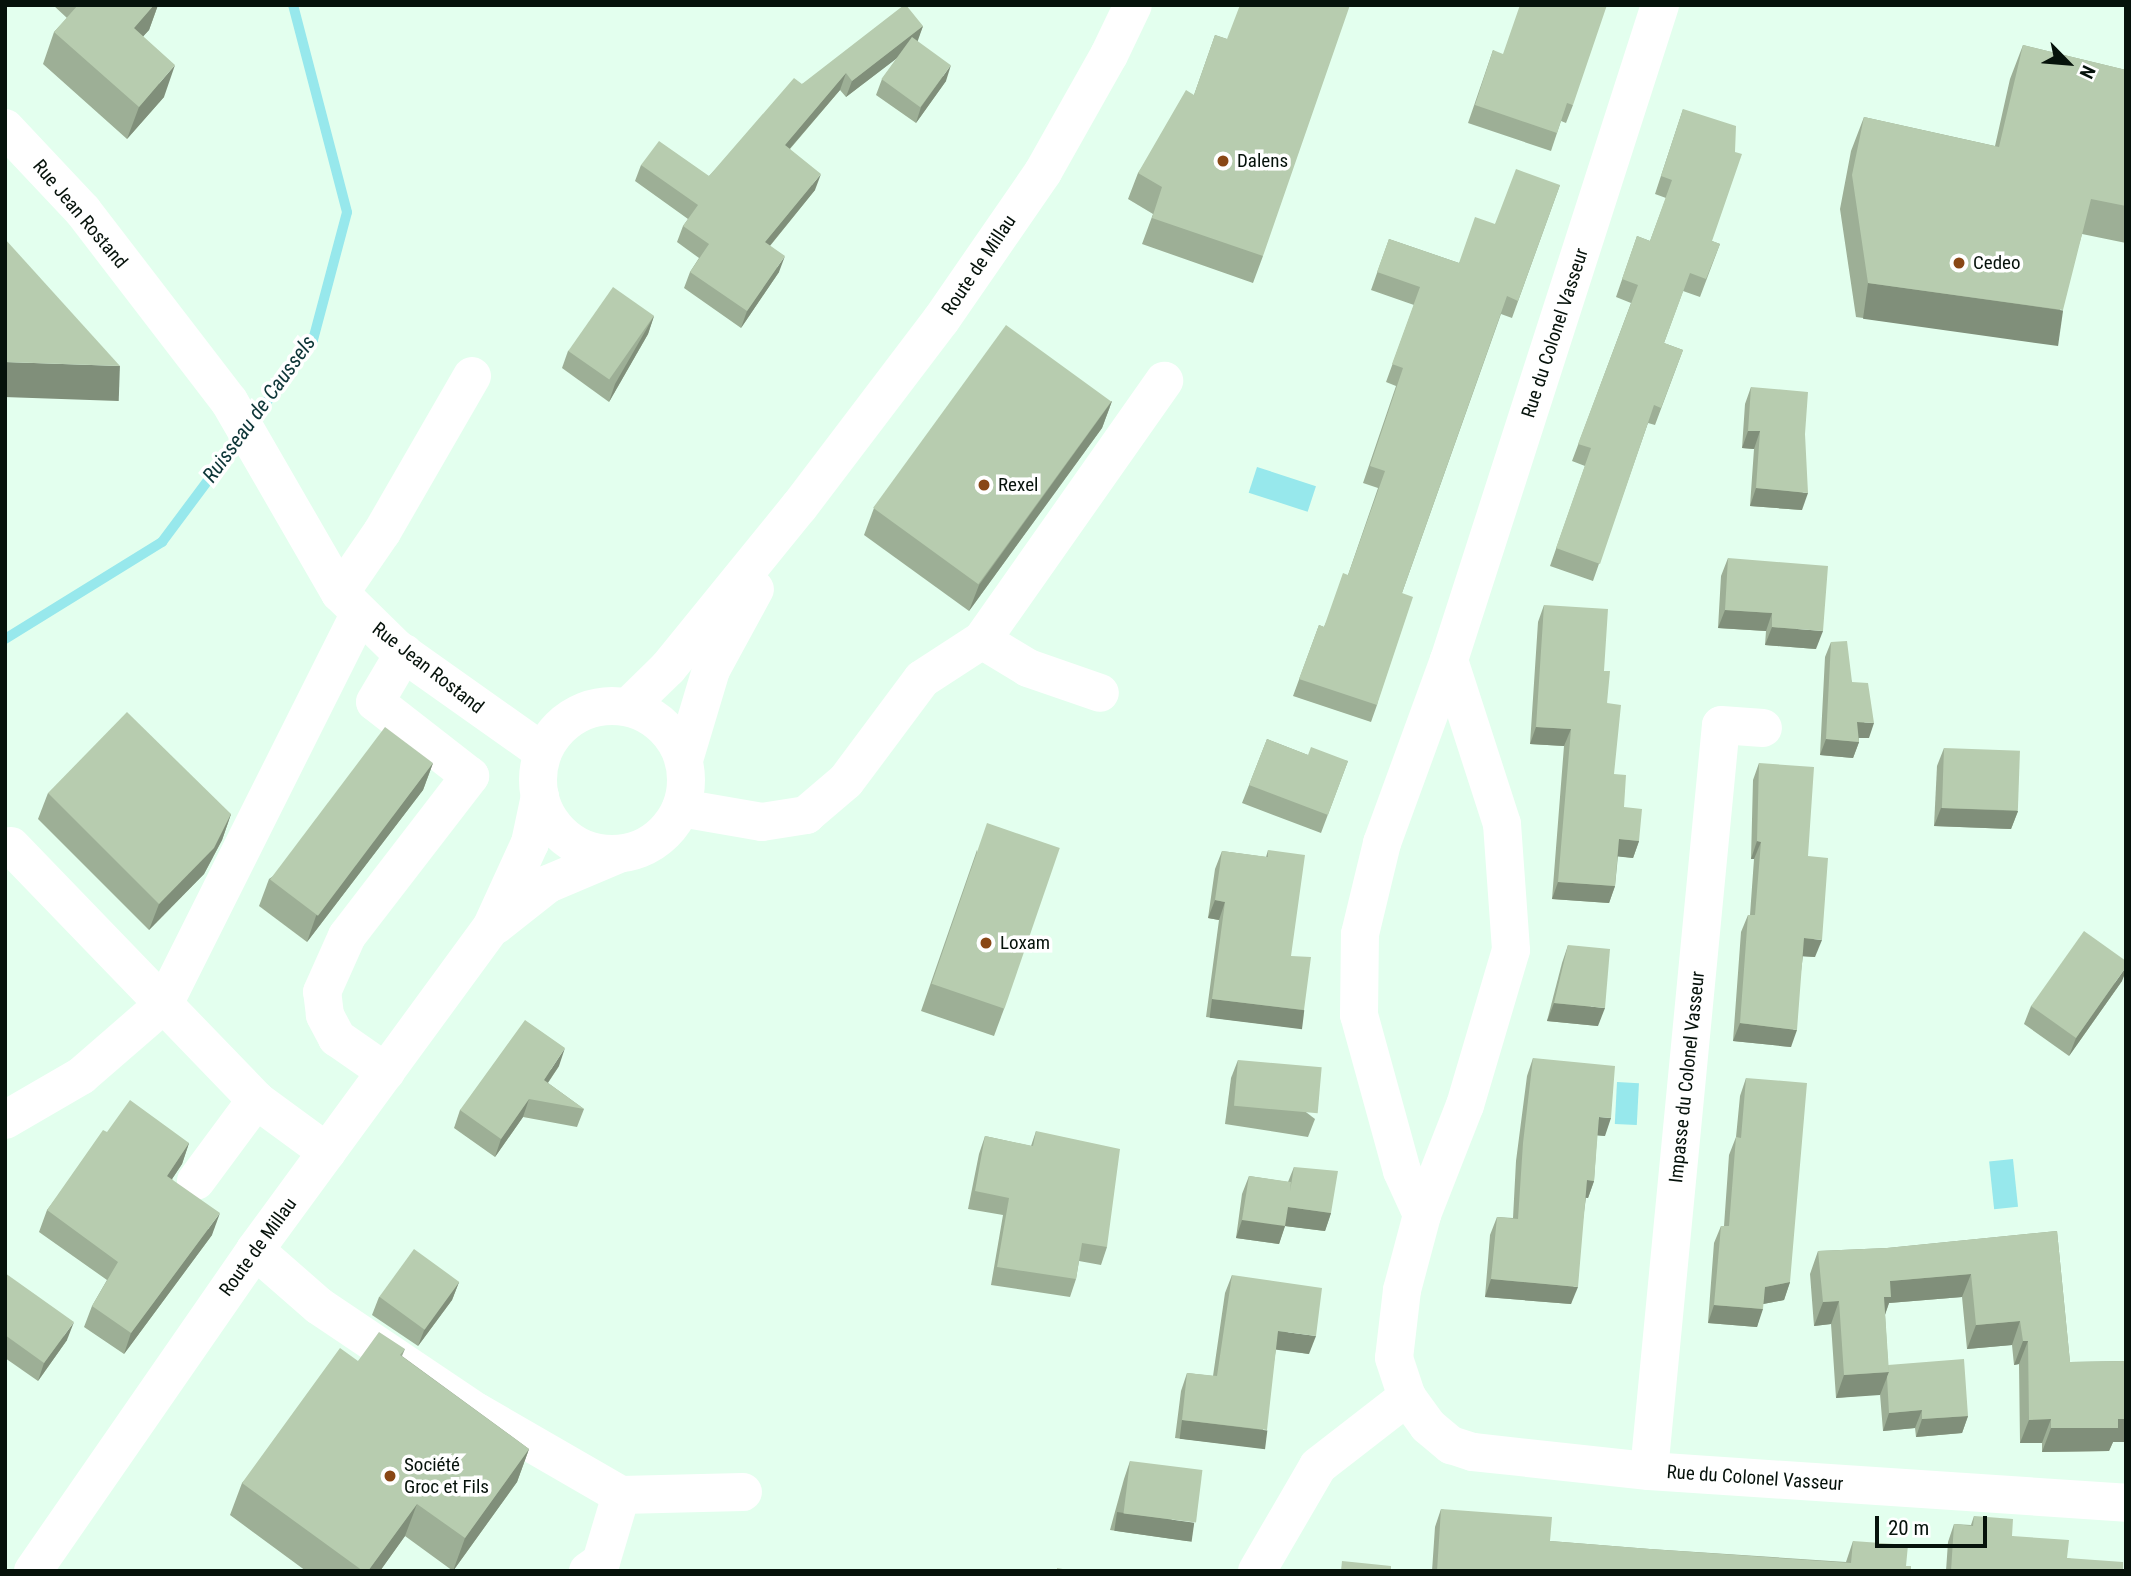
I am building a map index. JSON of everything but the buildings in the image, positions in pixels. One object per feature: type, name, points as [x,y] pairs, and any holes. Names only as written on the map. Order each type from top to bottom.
[{"type":"street","name":"Route de Millau","points":[[628,707],[668,668],[799,507],[941,320],[1043,172],[1110,55],[1133,5]]},
{"type":"street","name":"Rue du Colonel Vasseur","points":[[1422,1214],[1402,1171],[1359,1015],[1360,933],[1382,843],[1449,660],[1660,5]]},
{"type":"street","name":"Rue Jean Rostand","points":[[5,128],[83,211],[229,401],[350,603],[404,653],[543,752]]},
{"type":"street","points":[[5,1120],[81,1076],[164,1004],[382,532],[472,376]]},
{"type":"street","points":[[681,808],[762,822],[806,815],[846,782],[922,680],[982,640],[1164,382]]},
{"type":"street","name":"Route de Millau","points":[[684,760],[711,670],[799,507]]},
{"type":"street","points":[[982,640],[1028,668],[1100,693]]},
{"type":"street","points":[[386,1072],[337,1038],[325,1015],[322,992],[347,936],[470,776],[375,702],[404,653]]},
{"type":"street","name":"Rue du Colonel Vasseur","points":[[1449,660],[1502,824],[1511,950],[1465,1105],[1422,1214],[1402,1290],[1394,1358],[1407,1396],[1428,1426],[1451,1445],[1473,1452],[1649,1471],[2126,1503]]},
{"type":"street","points":[[604,706],[628,707],[647,714],[663,726],[676,741],[684,760],[686,784],[681,808],[667,831],[645,847],[619,854],[593,852],[569,840],[550,821],[540,796],[539,770],[543,752],[562,726],[581,712],[604,706]]},
{"type":"street","name":"Impasse du Colonel Vasseur","points":[[1649,1471],[1721,725],[1763,728]]},
{"type":"street","name":"Route de Millau","points":[[33,1571],[254,1250],[491,928],[530,843],[540,796]]},
{"type":"street","points":[[10,846],[256,1100],[327,1152]]},
{"type":"street","name":"Route de Millau","points":[[491,928],[548,884],[619,854]]},
{"type":"street","points":[[196,1181],[256,1100]]},
{"type":"street","points":[[254,1250],[319,1306],[477,1412],[621,1495],[743,1492]]},
{"type":"street","points":[[1257,1571],[1318,1466],[1407,1396]]},
{"type":"street","points":[[588,1571],[601,1562],[621,1495]]},
{"type":"water","points":[[1257,467],[1316,486],[1308,512],[1249,493]]},
{"type":"water","points":[[1617,1082],[1639,1083],[1637,1125],[1615,1124]]},
{"type":"water","points":[[2013,1159],[2018,1207],[1994,1209],[1989,1162]]},
{"type":"waterway","name":"Ruisseau de Caussels","points":[[250,424],[313,340],[347,212],[293,5]]},
{"type":"waterway","name":"Ruisseau de Caussels","points":[[5,639],[162,542],[241,436]]},
{"type":"place","name":"Dalens","points":[[1223,161]]},
{"type":"place","name":"Cedeo","points":[[1959,263]]},
{"type":"place","name":"Rexel","points":[[984,485]]},
{"type":"place","name":"Loxam","points":[[986,943]]},
{"type":"place","name":"Société Groc et Fils","points":[[390,1476]]}]
